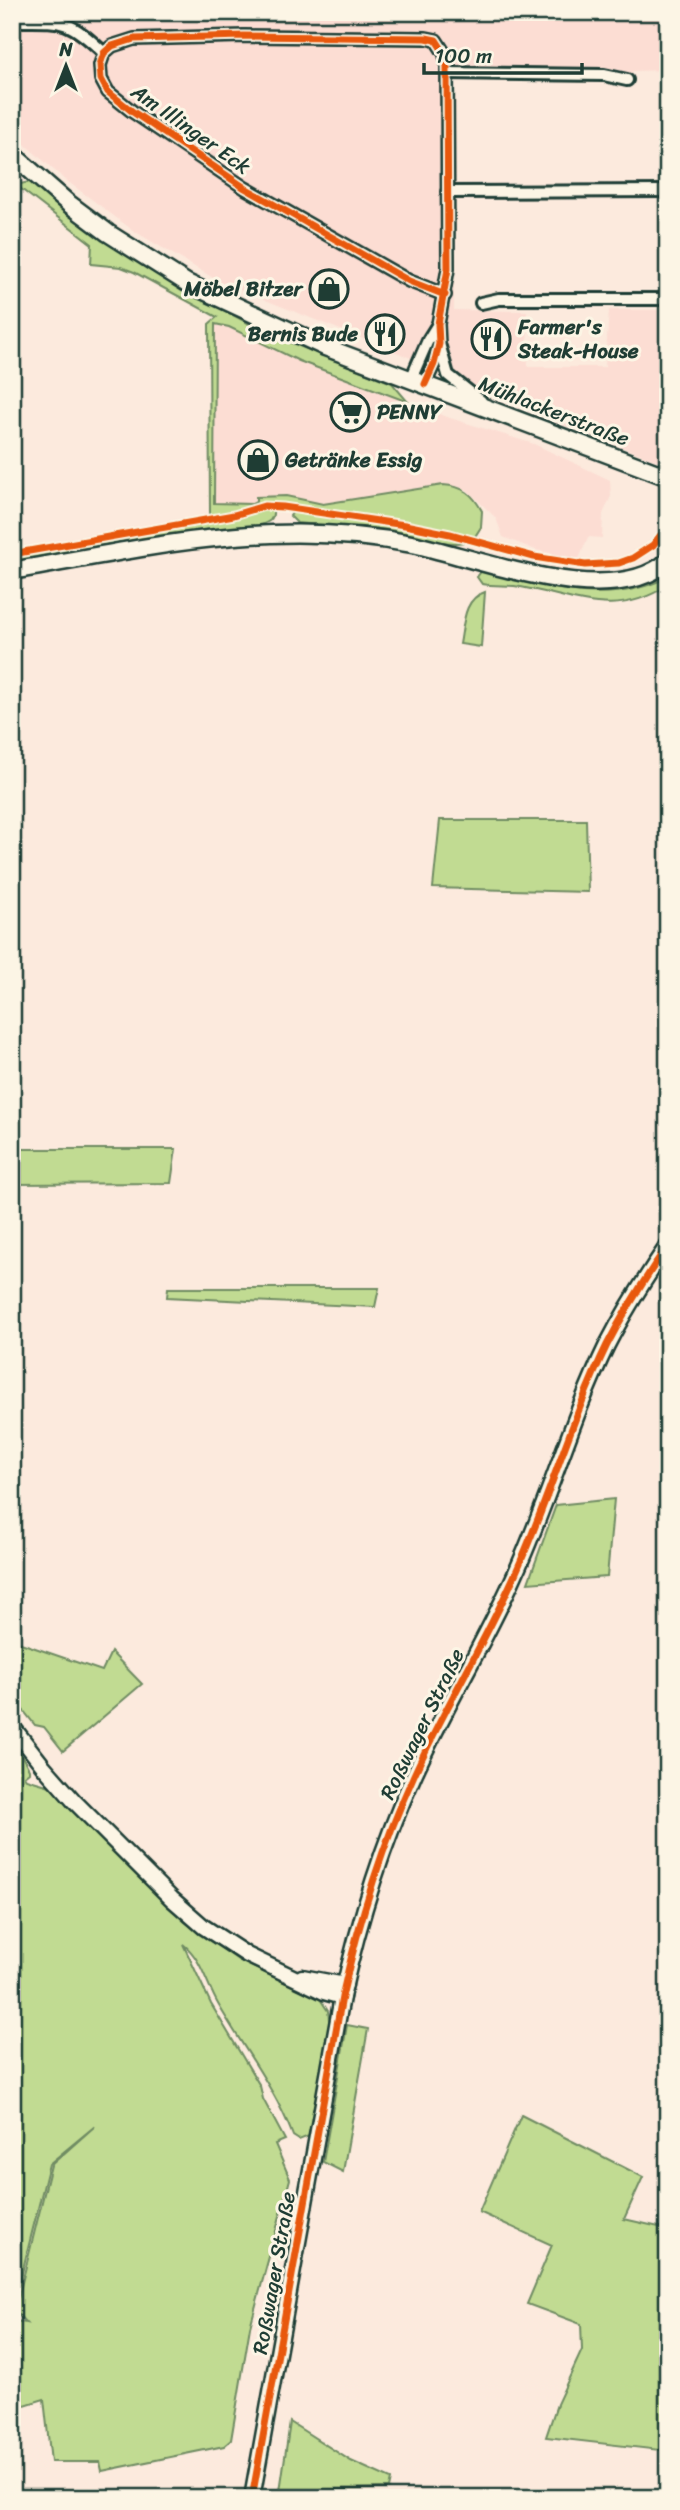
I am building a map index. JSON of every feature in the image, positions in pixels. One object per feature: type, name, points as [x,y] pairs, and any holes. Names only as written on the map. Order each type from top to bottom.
[{"type":"main road","name":"Mühlackerstraße","points":[[12,154],[68,203],[108,233],[187,283],[294,334],[668,477]]},
{"type":"main road","points":[[12,571],[201,538],[281,532],[390,540],[573,582],[621,582],[649,573],[668,562]]},
{"type":"street","points":[[12,21],[66,23],[104,53],[112,46],[134,39],[244,36],[436,40],[445,54],[447,73],[448,270],[438,324],[439,344],[448,375],[458,386],[492,409]]},
{"type":"street","name":"Am Illinger Eck","points":[[104,53],[100,65],[108,92],[133,113],[272,204],[409,281],[445,295]]},
{"type":"street","points":[[447,73],[604,75],[627,80]]},
{"type":"street","points":[[447,192],[668,191]]},
{"type":"street","points":[[481,303],[499,299],[668,299]]},
{"type":"street","points":[[418,381],[428,340],[438,324]]},
{"type":"street","points":[[418,381],[434,364],[439,344]]},
{"type":"street","name":"Roßwager Straße","points":[[252,2498],[344,1991],[376,1872],[415,1773],[513,1580],[575,1419],[607,1346],[627,1308],[668,1245]]},
{"type":"street","points":[[12,1726],[67,1794],[187,1913],[231,1947],[295,1977],[344,1991]]},
{"type":"shaded area","points":[[12,12],[668,12],[668,70],[633,71],[627,80],[454,73],[454,310],[527,311],[528,367],[605,367],[609,310],[668,310],[668,465],[544,417],[436,368],[220,282],[134,231],[63,178],[12,133]]},
{"type":"shaded area","points":[[214,324],[229,327],[299,361],[450,418],[534,444],[610,480],[611,496],[603,514],[602,538],[588,537],[579,559],[536,550],[503,537],[496,518],[467,490],[455,486],[443,485],[322,504],[286,496],[252,504],[213,504]]},
{"type":"green space","points":[[35,183],[184,289],[248,323],[258,332],[392,383],[408,402],[299,361],[229,327],[215,324],[214,503],[252,504],[256,502],[256,497],[286,496],[323,504],[443,485],[467,492],[482,511],[481,527],[474,538],[405,523],[283,503],[256,506],[210,517],[209,324],[217,317],[134,272],[121,267],[91,264],[92,244],[16,185]]},
{"type":"green space","points":[[265,508],[273,510],[273,516],[260,525],[172,536],[12,565],[12,556],[234,518]]},
{"type":"green space","points":[[293,512],[404,527],[469,541],[450,543],[389,530],[297,523],[290,516]]},
{"type":"green space","points":[[482,570],[582,592],[617,592],[668,577],[668,585],[648,596],[610,604],[514,586],[482,584],[477,577]]},
{"type":"green space","points":[[485,592],[481,647],[460,644],[468,606],[478,595]]},
{"type":"green space","points":[[440,820],[586,820],[588,892],[433,888]]},
{"type":"green space","points":[[12,1149],[176,1149],[171,1183],[12,1184]]},
{"type":"green space","points":[[168,1288],[379,1288],[375,1307],[167,1297]]},
{"type":"green space","points":[[614,1499],[607,1577],[528,1583],[556,1505]]},
{"type":"green space","points":[[12,1640],[102,1671],[111,1652],[142,1684],[63,1751],[44,1727],[35,1725],[12,1696]]},
{"type":"green space","points":[[12,1738],[29,1769],[24,1776],[26,1779],[50,1786],[185,1922],[238,1960],[320,1999],[328,2011],[330,2028],[312,2128],[309,2136],[299,2140],[293,2136],[268,2085],[218,2004],[199,1964],[183,1944],[211,2004],[260,2086],[263,2099],[285,2140],[275,2144],[290,2179],[250,2327],[231,2440],[224,2446],[102,2471],[100,2462],[51,2462],[44,2399],[12,2409],[12,2320],[26,2323],[15,2311],[51,2165],[95,2126],[49,2164],[12,2313]]},
{"type":"green space","points":[[347,2025],[368,2029],[343,2172],[323,2162]]},
{"type":"green space","points":[[521,2115],[643,2177],[624,2219],[668,2229],[668,2451],[546,2437],[557,2404],[582,2350],[581,2324],[527,2304],[552,2245],[479,2212]]},
{"type":"green space","points":[[290,2422],[351,2461],[391,2479],[389,2488],[280,2491]]},
{"type":"cycle path","points":[[425,384],[439,344],[438,324],[448,269],[447,63],[436,40],[244,36],[134,39],[112,46],[104,53],[100,65],[101,79],[108,92],[133,112],[245,188],[409,281],[445,295]]},
{"type":"cycle path","points":[[12,554],[234,515],[264,506],[405,525],[534,557],[585,565],[619,563],[633,558],[653,545],[668,526]]},
{"type":"cycle path","points":[[252,2498],[342,1997],[372,1884],[414,1775],[525,1552],[607,1345],[668,1245]]},
{"type":"place","name":"Möbel Bitzer","points":[[329,289]]},
{"type":"place","name":"Bernis Bude","points":[[385,334]]},
{"type":"place","name":"Farmer's Steak-House","points":[[491,339]]},
{"type":"place","name":"PENNY","points":[[350,412]]},
{"type":"place","name":"Getränke Essig","points":[[258,460]]}]
